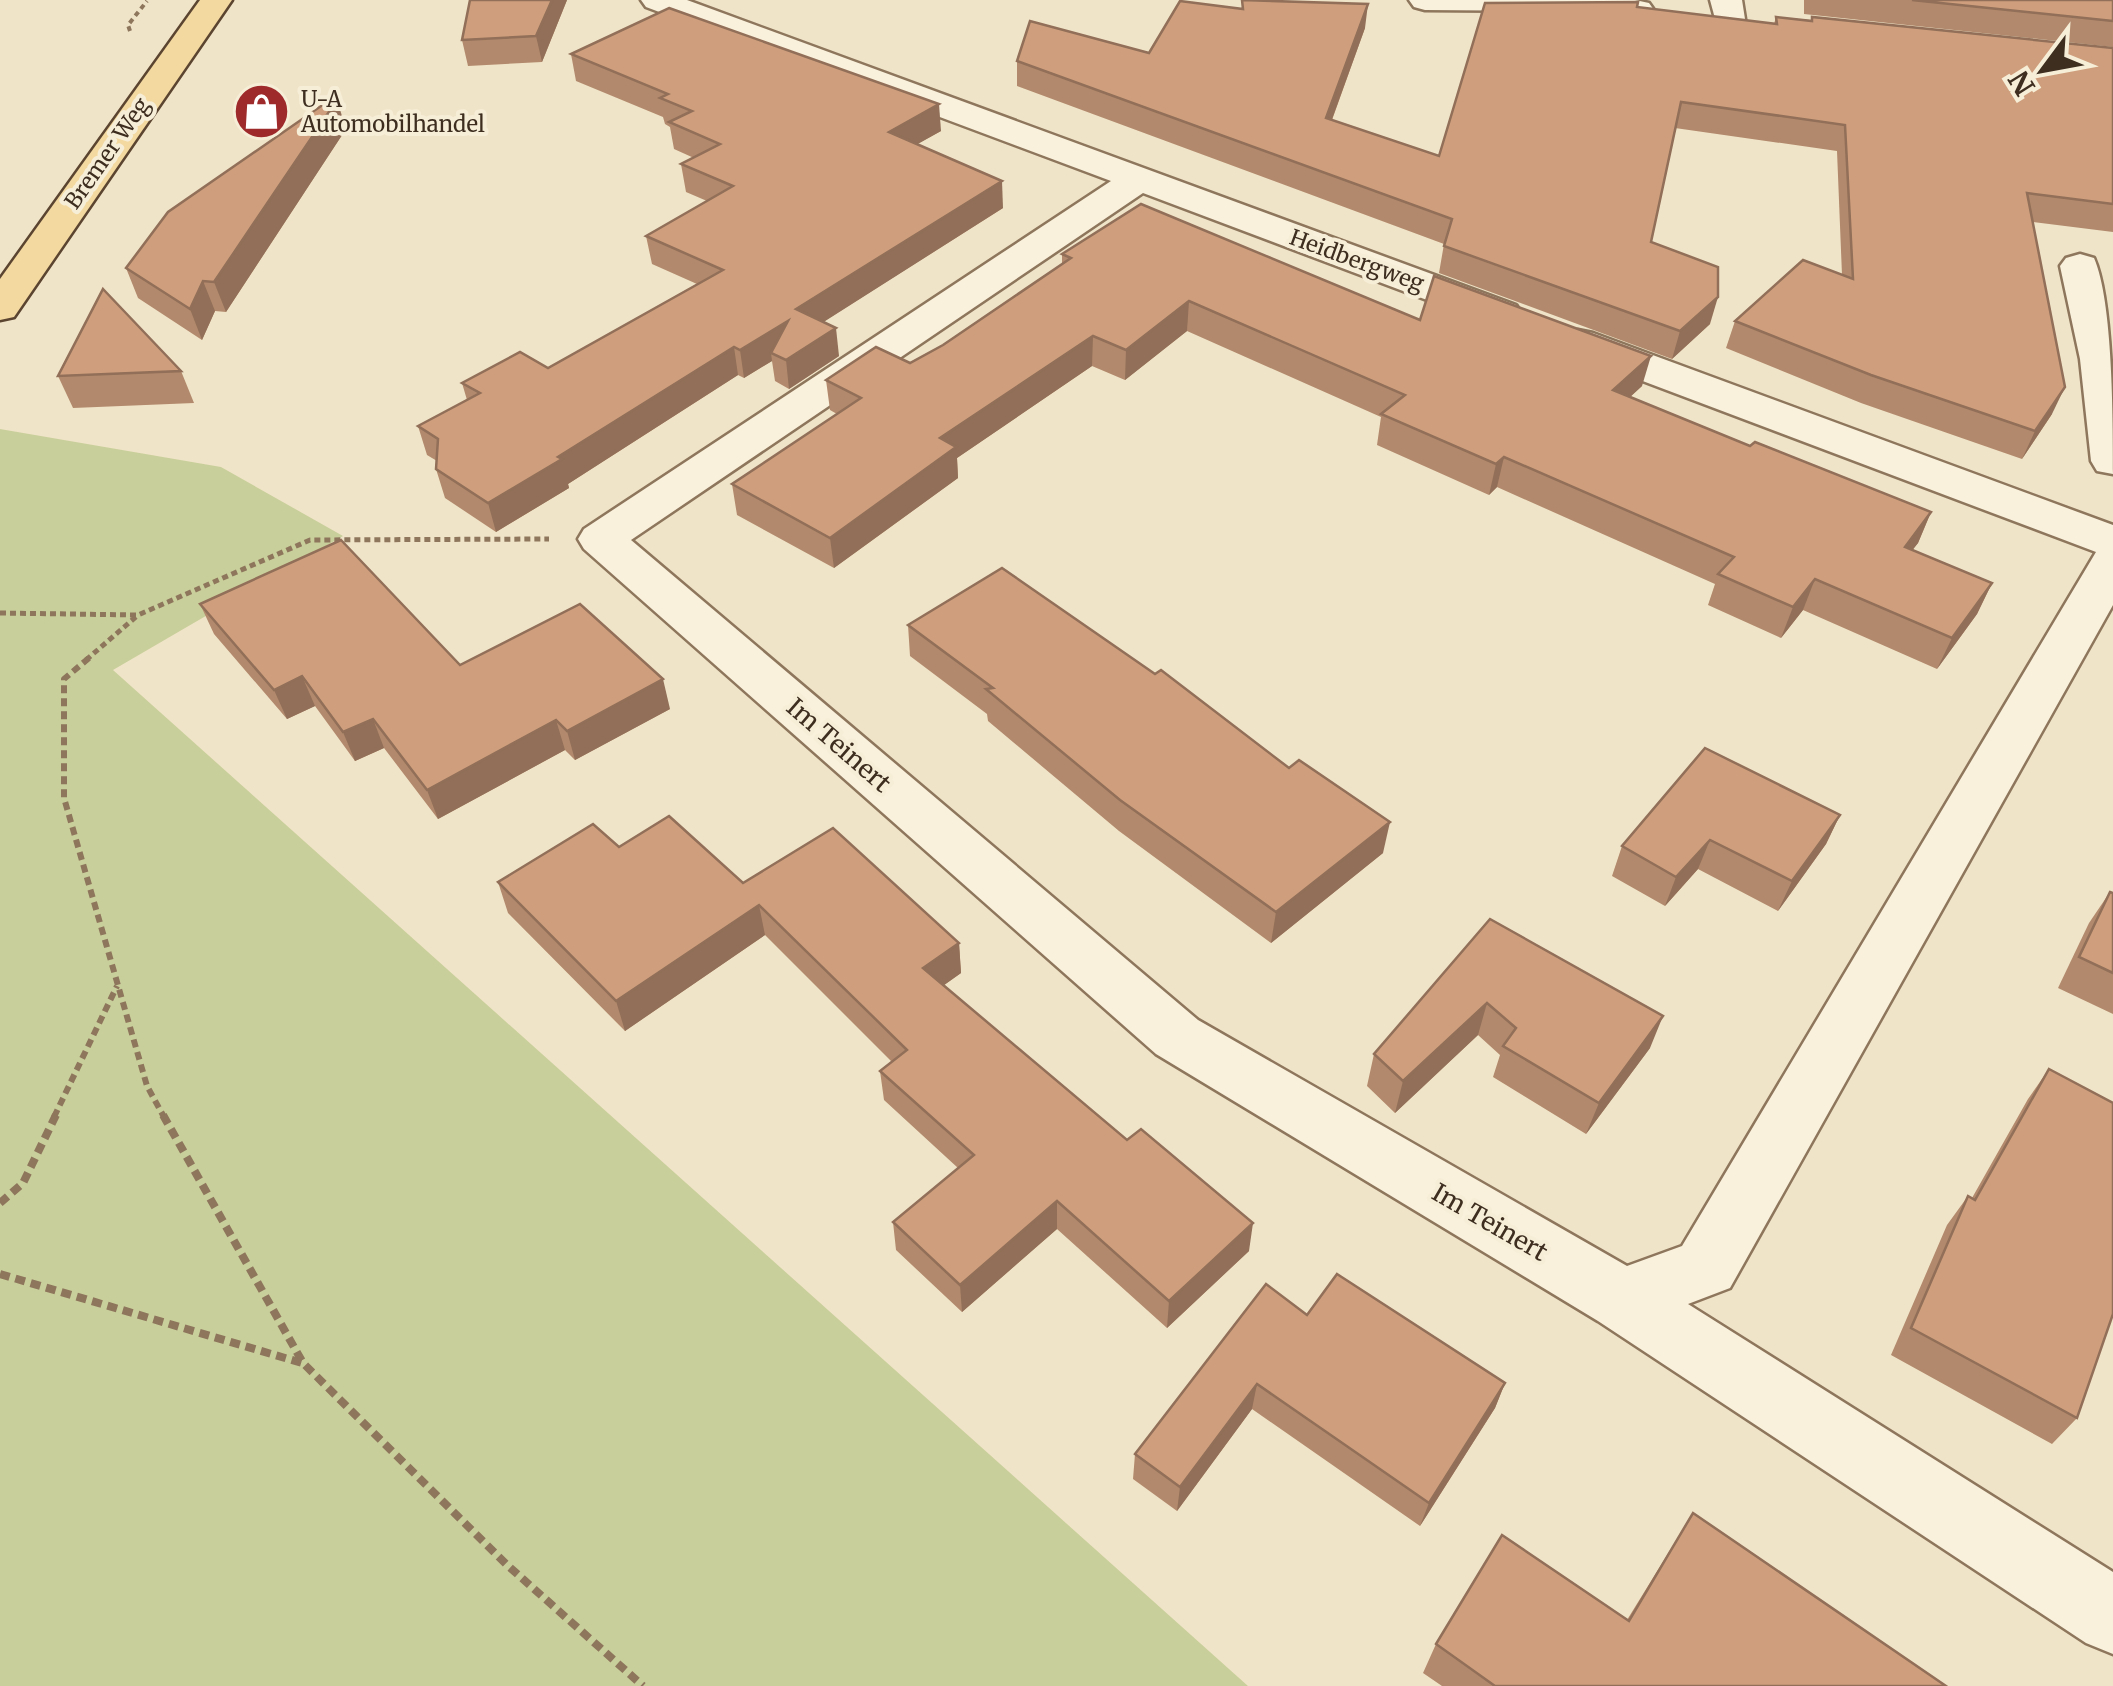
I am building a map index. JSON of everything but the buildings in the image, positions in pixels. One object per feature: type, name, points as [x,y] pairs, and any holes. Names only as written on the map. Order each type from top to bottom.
[{"type":"main road","name":"Bremer Weg","points":[[0,308],[216,0]]},
{"type":"street","name":"Heidbergweg","points":[[656,0],[2113,542]]},
{"type":"street","points":[[1425,0],[1557,2],[1681,15],[1727,10],[1766,24]]},
{"type":"street","points":[[600,539],[1140,179]]},
{"type":"street","points":[[2080,266],[2101,359],[2113,462]]},
{"type":"street","name":"Im Teinert","points":[[600,539],[1178,1037],[1622,1299],[2113,1616]]},
{"type":"street","points":[[1622,1299],[1706,1267],[2113,564]]},
{"type":"path","points":[[128,25],[148,0]]},
{"type":"path","points":[[600,539],[310,540],[138,616],[64,679],[64,798],[147,1086],[303,1363],[506,1564],[643,1686]]},
{"type":"path","points":[[0,613],[138,616]]},
{"type":"path","points":[[0,1203],[23,1182],[117,984]]},
{"type":"path","points":[[0,1274],[303,1363]]},
{"type":"green space","points":[[0,429],[221,467],[343,536],[113,670],[1248,1686],[0,1686]]},
{"type":"place","name":"U-A Automobilhandel","points":[[262,112]]}]
